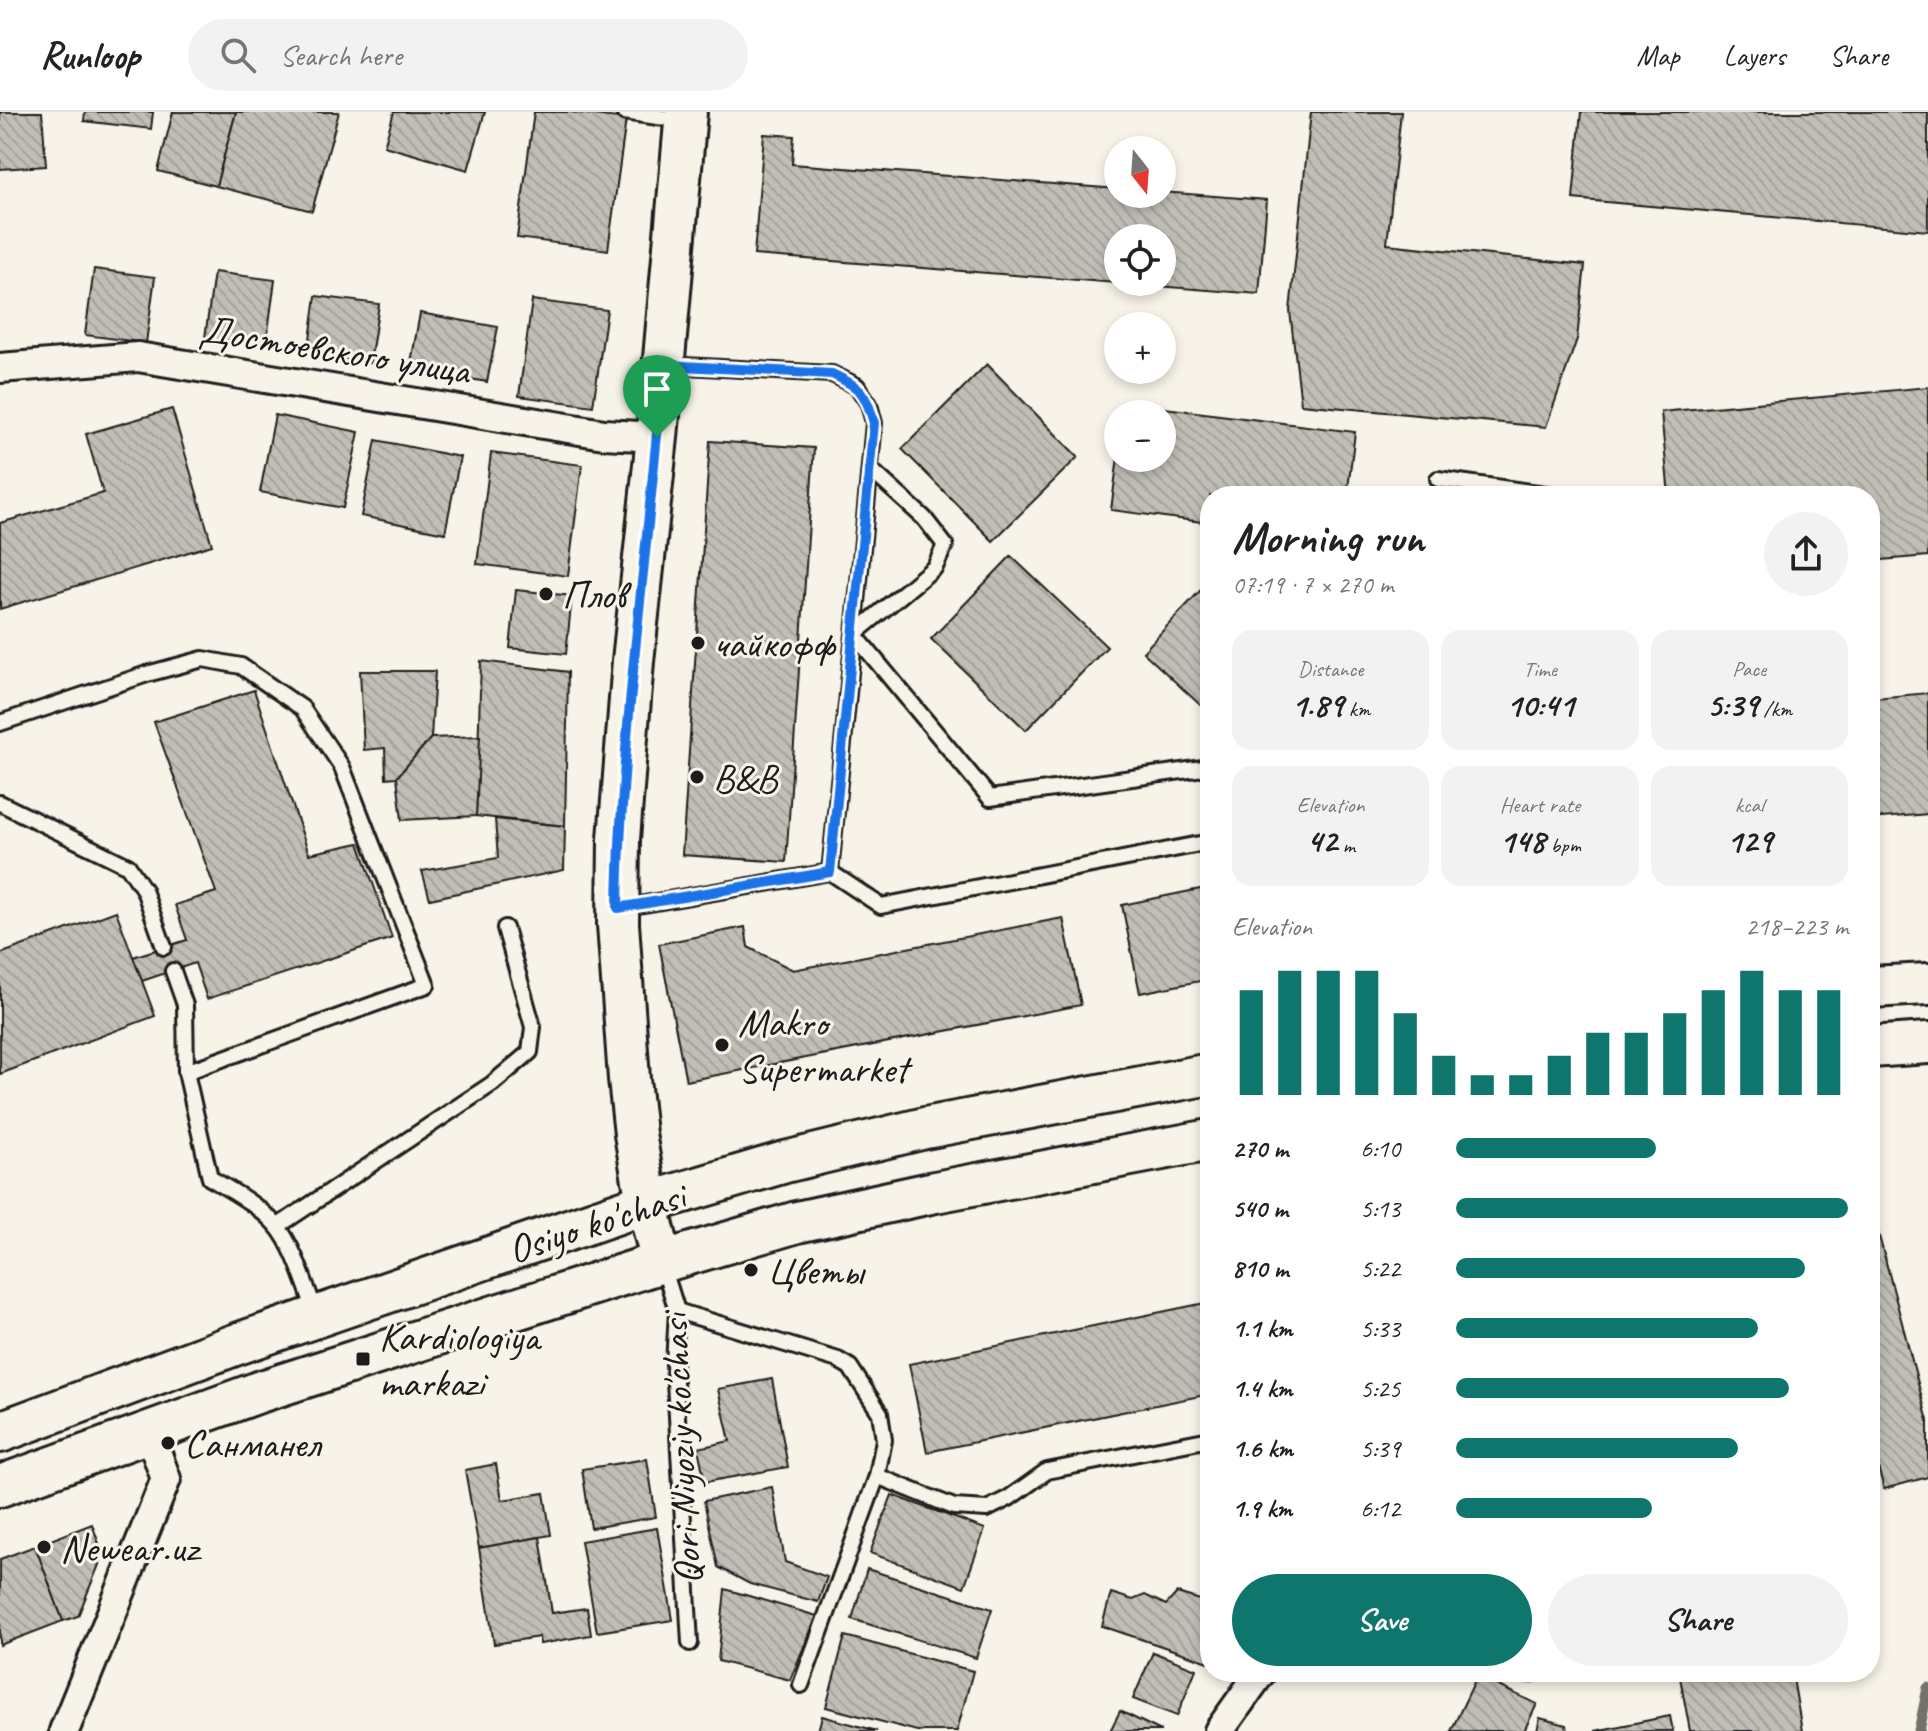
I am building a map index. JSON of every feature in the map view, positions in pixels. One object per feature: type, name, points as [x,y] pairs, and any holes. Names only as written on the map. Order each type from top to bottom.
[{"type":"main road","name":"Qori Niyoziy ko'chasi","points":[[662,1262],[647,1203],[629,1079],[618,908],[619,839],[685,116]]},
{"type":"main road","points":[[1880,986],[1928,984]]},
{"type":"main road","points":[[1880,1046],[1928,1043]]},
{"type":"main road","name":"Osiyo ko'chasi","points":[[0,1432],[240,1343],[647,1203],[785,1162],[925,1128],[1200,1076]]},
{"type":"main road","name":"Osiyo ko'chasi","points":[[0,1486],[259,1392],[662,1262],[797,1222],[935,1192],[1200,1142]]},
{"type":"main road","points":[[317,1317],[335,1367]]},
{"type":"main road","points":[[132,1383],[149,1432]]},
{"type":"street","name":"Достоевского улица","points":[[0,368],[138,357],[604,434],[657,437]]},
{"type":"street","points":[[64,1731],[166,1479],[149,1432]]},
{"type":"street","points":[[1219,1731],[1254,1682]]},
{"type":"lane","points":[[624,112],[685,116]]},
{"type":"lane","points":[[663,365],[832,374],[857,386],[869,404],[874,423],[830,872]]},
{"type":"lane","points":[[854,634],[935,567],[945,545],[924,518],[870,469]]},
{"type":"lane","points":[[1438,479],[1488,486]]},
{"type":"lane","points":[[854,634],[990,798],[1200,768]]},
{"type":"lane","points":[[0,723],[147,674],[203,659],[241,666],[302,708],[342,767],[427,985],[186,1072]]},
{"type":"lane","points":[[0,803],[128,866],[144,890],[164,947]]},
{"type":"lane","points":[[618,908],[830,872],[881,906],[1200,844]]},
{"type":"lane","points":[[278,1226],[492,1084],[530,1052],[533,1027],[505,928]]},
{"type":"lane","points":[[173,971],[185,1005],[186,1072],[210,1178],[249,1201],[278,1226],[297,1261],[317,1317]]},
{"type":"lane","name":"Qori Niyoziy ko'chasi","points":[[662,1262],[677,1311],[674,1364],[690,1643]]},
{"type":"lane","points":[[677,1311],[838,1360],[850,1367],[880,1413],[884,1440],[877,1476],[801,1685]]},
{"type":"lane","points":[[877,1476],[954,1507],[987,1509],[1009,1498],[1047,1471],[1200,1441]]},
{"type":"building","points":[[0,112],[42,112],[46,166],[0,169]]},
{"type":"building","points":[[85,112],[153,112],[151,129],[84,121]]},
{"type":"building","points":[[173,112],[236,112],[216,186],[158,171]]},
{"type":"building","points":[[236,112],[339,112],[312,211],[216,186]]},
{"type":"building","points":[[394,112],[485,112],[468,170],[384,146]]},
{"type":"building","points":[[534,112],[570,112],[626,119],[608,250],[517,238]]},
{"type":"building","points":[[1311,112],[1401,112],[1387,244],[1585,265],[1577,339],[1546,427],[1301,404],[1290,311]]},
{"type":"building","points":[[1581,112],[1928,112],[1928,231],[1573,199]]},
{"type":"building","points":[[764,134],[794,136],[792,164],[1104,188],[1104,208],[1176,208],[1176,193],[1267,200],[1259,294],[1176,288],[1176,224],[1104,224],[1104,282],[754,255]]},
{"type":"building","points":[[94,269],[155,277],[146,343],[85,335]]},
{"type":"building","points":[[214,272],[275,280],[266,346],[205,338]]},
{"type":"building","points":[[316,296],[379,304],[370,363],[308,354]]},
{"type":"building","points":[[532,300],[607,310],[593,406],[519,396]]},
{"type":"building","points":[[420,313],[498,327],[487,382],[410,368]]},
{"type":"building","points":[[987,364],[1078,457],[993,541],[902,449]]},
{"type":"building","points":[[1928,387],[1928,556],[1880,560],[1880,486],[1668,486],[1661,412]]},
{"type":"building","points":[[172,409],[212,545],[0,609],[0,523],[103,493],[86,434]]},
{"type":"building","points":[[1176,409],[1355,432],[1348,486],[1200,486],[1200,522],[1111,510],[1116,472],[1176,472]]},
{"type":"building","points":[[275,415],[359,432],[343,508],[260,492]]},
{"type":"building","points":[[376,440],[460,457],[445,533],[361,516]]},
{"type":"building","points":[[710,441],[814,448],[786,862],[682,855]]},
{"type":"building","points":[[491,453],[582,465],[568,576],[477,564]]},
{"type":"building","points":[[1011,556],[1107,647],[1026,730],[931,639]]},
{"type":"building","points":[[516,590],[572,596],[566,654],[510,648]]},
{"type":"building","points":[[1200,591],[1200,705],[1143,652]]},
{"type":"building","points":[[481,661],[568,672],[565,826],[476,816]]},
{"type":"building","points":[[360,671],[435,671],[431,738],[397,777],[386,778],[385,748],[364,750]]},
{"type":"building","points":[[254,690],[309,854],[359,843],[392,938],[207,999],[195,963],[142,981],[133,957],[187,940],[175,905],[216,892],[154,722]]},
{"type":"building","points":[[1928,693],[1928,814],[1880,818],[1880,698]]},
{"type":"building","points":[[480,736],[476,816],[402,820],[397,777],[431,738]]},
{"type":"building","points":[[495,819],[565,826],[564,870],[430,899],[422,871],[498,858]]},
{"type":"building","points":[[1200,889],[1200,981],[1140,993],[1122,905]]},
{"type":"building","points":[[116,911],[155,1016],[0,1074],[0,954]]},
{"type":"building","points":[[1063,918],[1081,1005],[686,1081],[659,944],[745,927],[748,947],[793,970]]},
{"type":"building","points":[[1880,1240],[1928,1421],[1928,1477],[1884,1489],[1880,1474]]},
{"type":"building","points":[[1200,1304],[1200,1396],[927,1452],[909,1364]]},
{"type":"building","points":[[772,1379],[788,1467],[705,1482],[698,1448],[730,1441],[718,1389]]},
{"type":"building","points":[[647,1459],[656,1517],[591,1528],[582,1469]]},
{"type":"building","points":[[496,1464],[502,1500],[544,1493],[551,1535],[479,1548],[465,1470]]},
{"type":"building","points":[[772,1487],[785,1562],[827,1577],[818,1602],[750,1584],[718,1567],[704,1501]]},
{"type":"building","points":[[892,1495],[985,1529],[964,1587],[870,1553]]},
{"type":"building","points":[[92,1524],[103,1555],[78,1616],[63,1621],[35,1546]]},
{"type":"building","points":[[657,1528],[673,1620],[597,1632],[581,1541]]},
{"type":"building","points":[[540,1537],[552,1613],[587,1608],[591,1635],[540,1644],[539,1637],[494,1644],[479,1548]]},
{"type":"building","points":[[35,1546],[63,1621],[0,1645],[0,1559]]},
{"type":"building","points":[[867,1569],[992,1609],[976,1658],[852,1619]]},
{"type":"building","points":[[725,1589],[817,1616],[790,1680],[718,1661]]},
{"type":"building","points":[[1111,1593],[1133,1600],[1145,1595],[1166,1605],[1177,1593],[1200,1600],[1200,1659],[1102,1626]]},
{"type":"building","points":[[845,1636],[973,1671],[957,1731],[917,1731],[826,1707]]},
{"type":"building","points":[[1153,1652],[1196,1669],[1177,1716],[1133,1699]]},
{"type":"building","points":[[1474,1682],[1490,1682],[1537,1704],[1524,1731],[1451,1731]]},
{"type":"building","points":[[1681,1682],[1794,1682],[1802,1731],[1690,1731]]},
{"type":"building","points":[[1120,1711],[1161,1731],[1110,1731]]},
{"type":"building","points":[[822,1716],[877,1731],[818,1731]]},
{"type":"building","points":[[1670,1716],[1673,1731],[1595,1731]]},
{"type":"building","points":[[1540,1718],[1566,1725],[1567,1731],[1537,1731]]},
{"type":"waterway","points":[[1919,1731],[1928,1688]]},
{"type":"place","name":"Плов","points":[[546,594]]},
{"type":"place","name":"чайкофф","points":[[698,643]]},
{"type":"place","name":"B&B","points":[[697,777]]},
{"type":"place","name":"Makro Supermarket","points":[[722,1045]]},
{"type":"place","name":"Цветы","points":[[751,1270]]},
{"type":"place","name":"Kardiologiya markazi","points":[[363,1359]]},
{"type":"place","name":"Санманел","points":[[168,1443]]},
{"type":"place","name":"Newear.uz","points":[[44,1547]]},
{"type":"route","points":[[663,365],[832,374],[857,386],[869,404],[874,423],[830,872],[618,908],[619,839],[633,661],[657,437],[663,365]]}]
